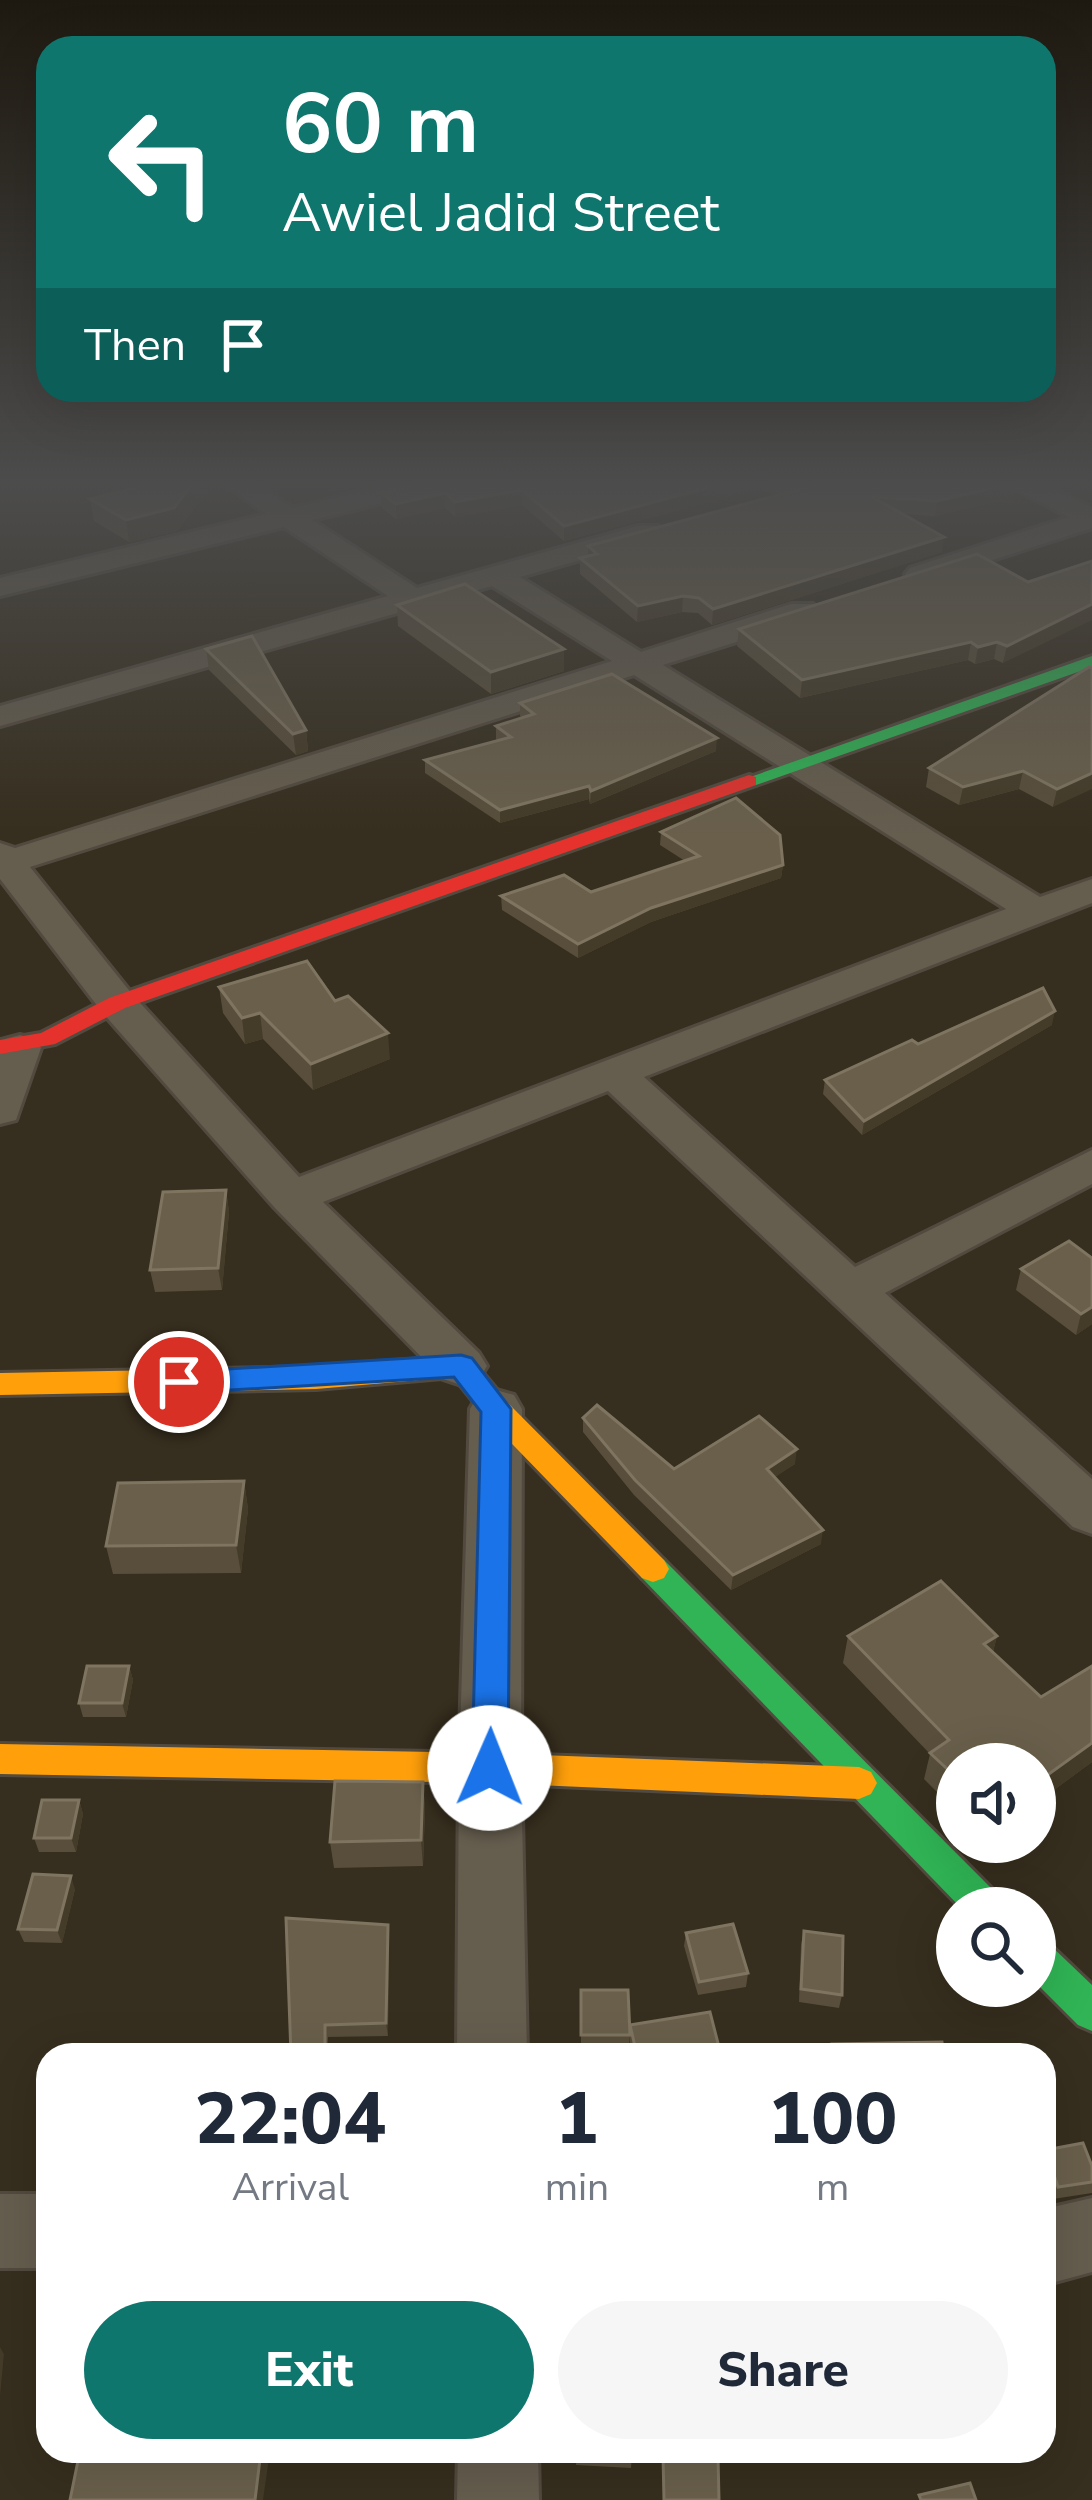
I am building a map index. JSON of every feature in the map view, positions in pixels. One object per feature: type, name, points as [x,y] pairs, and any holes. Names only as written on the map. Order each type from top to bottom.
[{"type":"street","points":[[0,716],[390,602]]},
{"type":"street","points":[[538,602],[1036,911]]},
{"type":"street","points":[[830,602],[7,872],[291,1197],[965,1887]]},
{"type":"street","points":[[0,1110],[10,1048],[78,1028],[117,1003],[1092,662]]},
{"type":"street","points":[[291,1197],[1092,890]]},
{"type":"street","points":[[614,1073],[1092,1512]]},
{"type":"street","points":[[851,1290],[1092,1165]]},
{"type":"street","points":[[0,1384],[316,1378],[479,1388]]},
{"type":"street","points":[[479,1388],[492,2043]]},
{"type":"street","points":[[0,1759],[490,1768],[859,1783]]},
{"type":"street","points":[[1056,1977],[1092,2012]]},
{"type":"street","points":[[0,2231],[36,2231]]},
{"type":"street","points":[[1056,2244],[1092,2235]]},
{"type":"street","points":[[498,2463],[498,2500]]},
{"type":"building","points":[[492,602],[564,649],[491,672],[397,605]]},
{"type":"building","points":[[704,602],[737,602],[713,609]]},
{"type":"building","points":[[826,602],[1092,602],[1007,646],[997,642],[978,647],[971,642],[802,680],[739,629]]},
{"type":"building","points":[[252,636],[306,730],[293,734],[206,649]]},
{"type":"building","points":[[1089,667],[1092,773],[1057,789],[1023,771],[963,787],[929,768]]},
{"type":"building","points":[[612,674],[717,738],[591,791],[589,786],[500,810],[425,760],[511,737],[496,726],[534,714],[520,703]]},
{"type":"building","points":[[736,798],[780,835],[783,865],[651,908],[578,944],[501,896],[564,875],[591,892],[699,856],[661,832]]},
{"type":"building","points":[[307,961],[335,1001],[348,996],[388,1033],[311,1064],[260,1013],[242,1018],[219,987]]},
{"type":"building","points":[[1043,988],[1055,1011],[864,1121],[825,1080],[912,1040],[918,1044]]},
{"type":"building","points":[[226,1190],[218,1268],[150,1270],[163,1192]]},
{"type":"building","points":[[1069,1241],[1092,1258],[1092,1307],[1081,1314],[1021,1269]]},
{"type":"building","points":[[597,1405],[674,1469],[759,1416],[797,1449],[767,1469],[823,1530],[733,1575],[635,1480],[583,1418]]},
{"type":"building","points":[[244,1481],[236,1545],[106,1546],[118,1483]]},
{"type":"building","points":[[941,1581],[997,1636],[984,1644],[1041,1697],[1092,1666],[1092,1743],[1056,1769],[1056,1743],[945,1743],[949,1740],[848,1636]]},
{"type":"building","points":[[87,1666],[129,1666],[122,1703],[79,1703]]},
{"type":"building","points":[[335,1781],[423,1782],[421,1840],[330,1842]]},
{"type":"building","points":[[42,1800],[79,1800],[71,1838],[34,1838]]},
{"type":"building","points":[[33,1874],[71,1876],[57,1930],[18,1929]]},
{"type":"building","points":[[286,1918],[388,1925],[386,2023],[325,2025],[325,2043],[291,2043]]},
{"type":"building","points":[[733,1924],[748,1973],[699,1982],[686,1933]]},
{"type":"building","points":[[804,1931],[843,1936],[842,1995],[801,1989]]},
{"type":"building","points":[[581,1990],[628,1990],[630,2035],[581,2035]]},
{"type":"building","points":[[710,2012],[718,2043],[634,2043],[630,2025]]},
{"type":"building","points":[[1083,2143],[1092,2182],[1058,2187],[1056,2148]]},
{"type":"building","points":[[78,2463],[260,2463],[255,2500],[70,2500]]},
{"type":"building","points":[[663,2463],[718,2463],[719,2500],[664,2500]]},
{"type":"building","points":[[970,2483],[976,2500],[921,2500],[919,2495]]},
{"type":"traffic: fast","points":[[749,781],[1092,661]]},
{"type":"traffic: fast","points":[[653,1569],[965,1887]]},
{"type":"traffic: fast","points":[[1056,1977],[1092,2012]]},
{"type":"traffic: slow","points":[[0,1384],[316,1378],[461,1366],[496,1409],[653,1569]]},
{"type":"traffic: slow","points":[[0,1759],[490,1768],[859,1783]]},
{"type":"traffic: jam","points":[[0,1047],[47,1039],[117,1003],[749,781]]},
{"type":"route","points":[[179,1382],[316,1378],[461,1366],[496,1409],[490,1768]]}]
